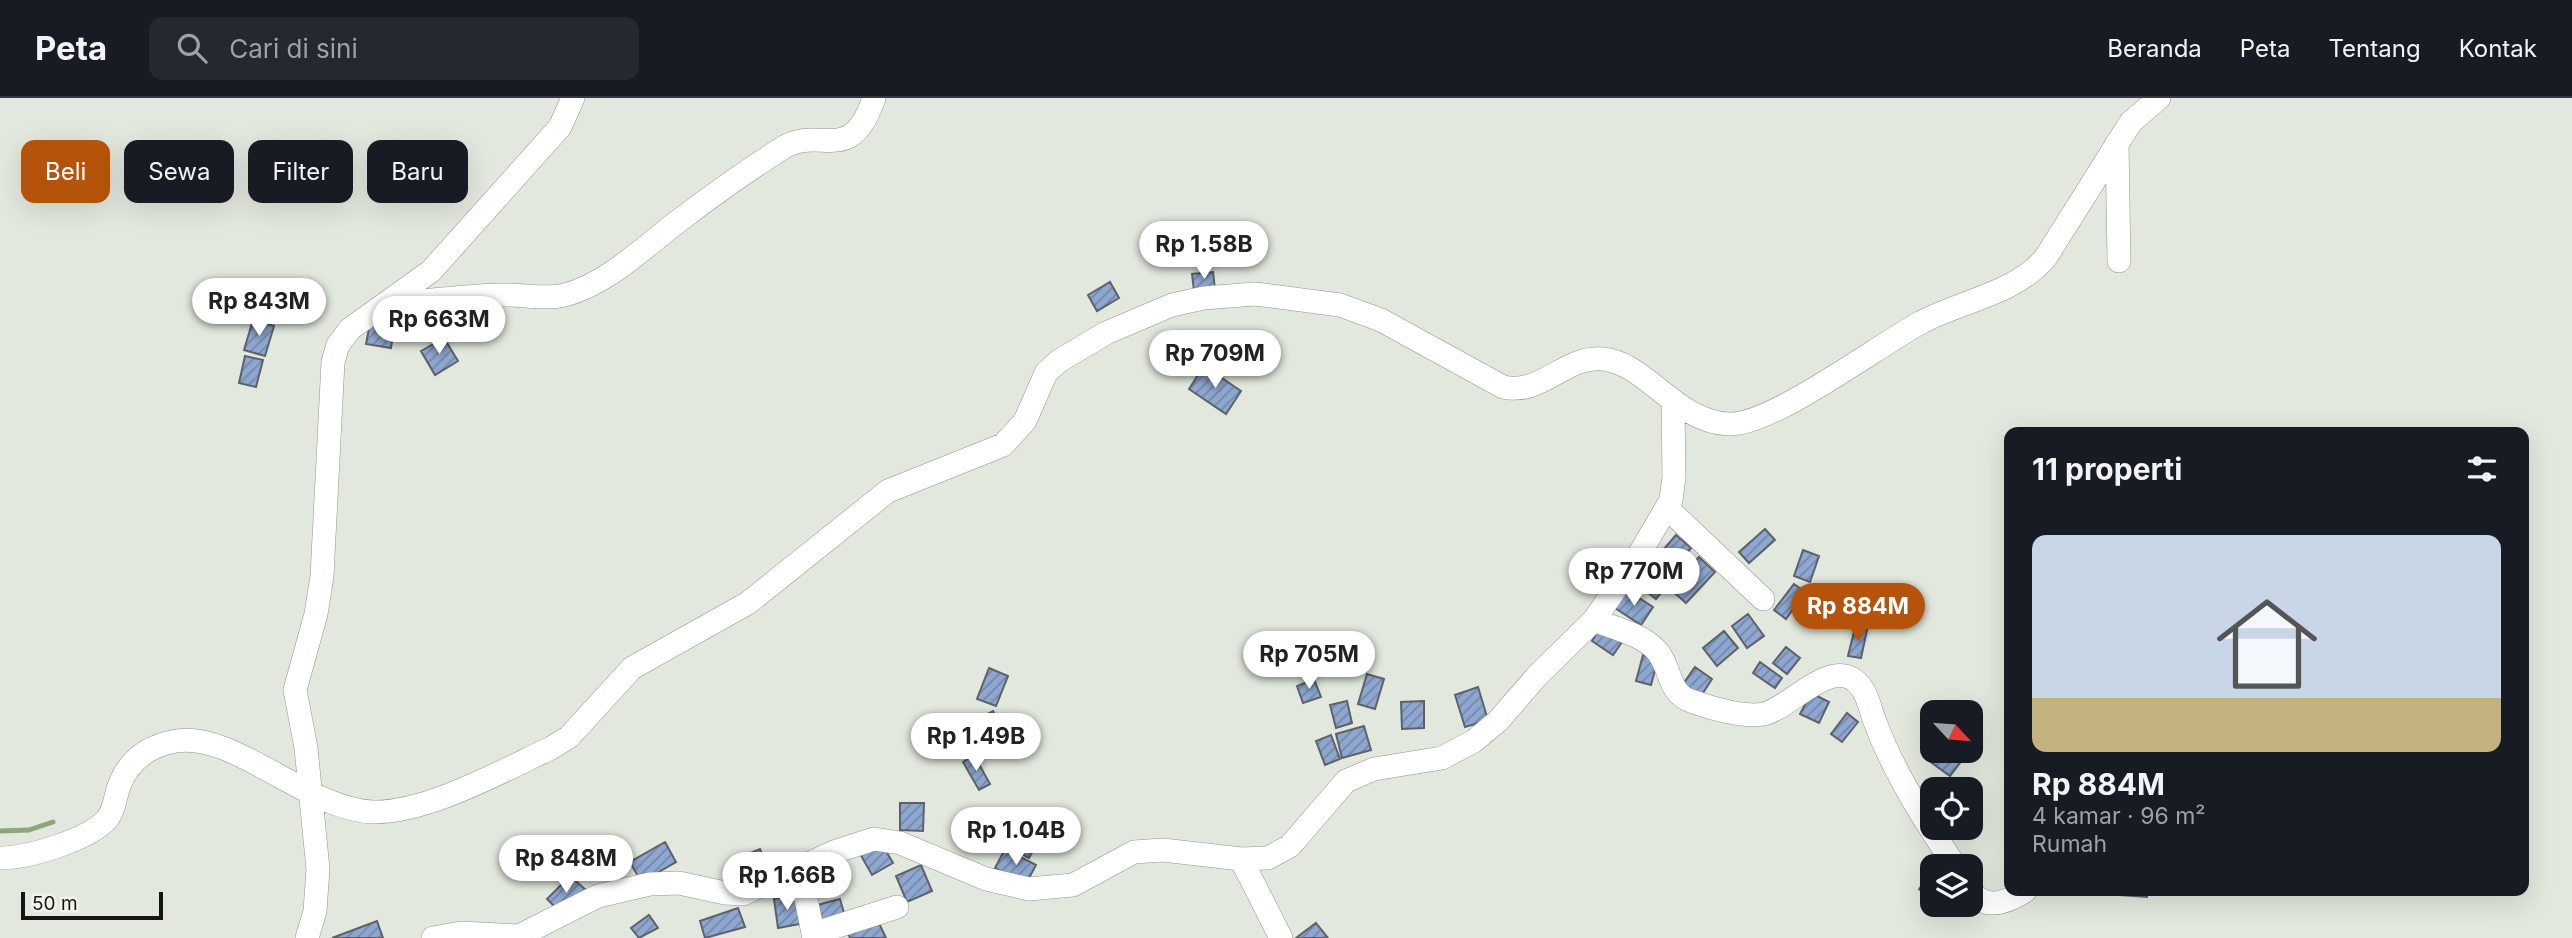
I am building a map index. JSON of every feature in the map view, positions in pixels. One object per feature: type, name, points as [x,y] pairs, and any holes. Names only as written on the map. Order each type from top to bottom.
[{"type":"street","points":[[307,938],[318,884],[310,793],[295,690],[316,614],[322,576],[333,362],[338,345],[350,329],[419,281],[443,257],[560,127],[573,98]]},
{"type":"street","points":[[386,304],[487,295],[551,297],[579,289],[624,264],[697,207],[788,145],[838,142],[847,138],[858,128],[874,98]]},
{"type":"street","points":[[0,858],[15,858],[44,850],[99,826],[111,812],[130,764],[145,753],[177,740],[216,745],[310,793],[364,811],[400,809],[453,791],[563,742],[632,668],[748,603],[877,498],[901,485],[1003,445],[1021,427],[1041,382],[1059,361],[1106,333],[1172,305],[1204,298],[1255,294],[1323,301],[1360,310],[1381,320],[1503,387],[1517,389],[1535,385],[1574,364],[1602,359],[1630,370],[1673,403],[1716,423],[1735,424],[1752,419],[1809,391],[1917,324],[2015,282],[2046,257],[2117,143],[2141,111],[2158,98]]},
{"type":"street","points":[[2117,143],[2119,261]]},
{"type":"street","points":[[433,938],[461,933],[519,936],[598,896],[650,884],[679,883],[737,894],[767,884],[834,852],[874,839],[900,843],[986,879],[1029,889],[1073,885],[1134,852],[1163,850],[1241,859],[1268,858],[1283,853],[1346,781],[1356,775],[1374,769],[1442,758],[1474,741],[1498,721],[1537,676],[1594,620],[1668,509],[1674,477],[1673,403]]},
{"type":"street","points":[[1668,509],[1763,599]]},
{"type":"street","points":[[1594,620],[1655,648],[1664,662],[1671,683],[1686,699],[1741,713],[1771,711],[1830,677],[1842,675],[1853,679],[1862,689],[1882,741],[1947,854]]},
{"type":"street","points":[[1241,859],[1281,938]]},
{"type":"street","points":[[767,884],[792,886],[804,894],[814,936],[897,907]]},
{"type":"street","points":[[1983,900],[1992,904],[2012,896]]},
{"type":"building","points":[[1213,272],[1215,289],[1194,291],[1192,274]]},
{"type":"building","points":[[1110,282],[1119,298],[1097,311],[1088,295]]},
{"type":"building","points":[[371,318],[395,322],[391,348],[366,344]]},
{"type":"building","points":[[253,320],[274,326],[265,356],[244,350]]},
{"type":"building","points":[[444,338],[458,361],[435,375],[421,351]]},
{"type":"building","points":[[245,356],[263,360],[256,387],[239,383]]},
{"type":"building","points":[[1204,366],[1241,391],[1226,414],[1189,389]]},
{"type":"building","points":[[1765,529],[1775,540],[1749,563],[1739,552]]},
{"type":"building","points":[[1676,535],[1691,548],[1673,569],[1658,556]]},
{"type":"building","points":[[1803,550],[1819,556],[1810,582],[1794,576]]},
{"type":"building","points":[[1699,557],[1715,572],[1686,603],[1670,589]]},
{"type":"building","points":[[1644,564],[1669,583],[1656,599],[1632,580]]},
{"type":"building","points":[[1794,584],[1805,592],[1786,619],[1774,610]]},
{"type":"building","points":[[1627,590],[1653,607],[1641,625],[1615,608]]},
{"type":"building","points":[[1748,614],[1764,636],[1747,648],[1732,626]]},
{"type":"building","points":[[1600,628],[1622,642],[1613,655],[1592,641]]},
{"type":"building","points":[[1855,628],[1867,630],[1861,658],[1848,656]]},
{"type":"building","points":[[1724,631],[1738,648],[1717,666],[1703,648]]},
{"type":"building","points":[[1786,647],[1800,658],[1787,674],[1773,663]]},
{"type":"building","points":[[1643,655],[1658,659],[1651,685],[1636,681]]},
{"type":"building","points":[[1760,662],[1782,678],[1775,688],[1753,673]]},
{"type":"building","points":[[1695,667],[1712,679],[1699,699],[1681,687]]},
{"type":"building","points":[[989,668],[1008,676],[996,706],[977,699]]},
{"type":"building","points":[[1367,674],[1384,679],[1375,709],[1358,704]]},
{"type":"building","points":[[1314,679],[1321,697],[1303,703],[1297,686]]},
{"type":"building","points":[[1478,687],[1488,720],[1465,727],[1455,695]]},
{"type":"building","points":[[1811,693],[1829,702],[1819,723],[1800,714]]},
{"type":"building","points":[[1347,701],[1352,723],[1336,728],[1330,705]]},
{"type":"building","points":[[1424,701],[1424,728],[1402,729],[1401,702]]},
{"type":"building","points":[[993,711],[1010,744],[995,752],[978,719]]},
{"type":"building","points":[[1847,713],[1858,722],[1842,742],[1831,734]]},
{"type":"building","points":[[1364,726],[1371,750],[1342,758],[1336,734]]},
{"type":"building","points":[[1331,735],[1340,759],[1325,765],[1316,741]]},
{"type":"building","points":[[974,755],[990,784],[979,790],[963,762]]},
{"type":"building","points":[[1932,763],[1960,763],[1950,776]]},
{"type":"building","points":[[900,803],[924,803],[923,831],[900,830]]},
{"type":"building","points":[[1025,831],[1039,839],[1029,858],[1015,850]]},
{"type":"building","points":[[880,841],[893,863],[872,875],[859,852]]},
{"type":"building","points":[[665,842],[676,862],[641,882],[630,862]]},
{"type":"building","points":[[760,849],[771,877],[739,890],[728,862]]},
{"type":"building","points":[[1005,849],[1036,865],[1026,884],[995,868]]},
{"type":"building","points":[[921,865],[932,891],[907,902],[896,876]]},
{"type":"building","points":[[570,876],[586,890],[563,915],[547,899]]},
{"type":"building","points":[[796,895],[800,924],[778,928],[774,899]]},
{"type":"building","points":[[840,899],[846,920],[820,928],[813,906]]},
{"type":"building","points":[[738,908],[745,927],[705,938],[700,921]]},
{"type":"building","points":[[649,915],[658,928],[639,938],[631,928]]},
{"type":"building","points":[[877,919],[886,938],[850,938],[848,933]]},
{"type":"building","points":[[377,921],[383,938],[332,938]]},
{"type":"building","points":[[1316,923],[1328,938],[1296,938]]},
{"type":"waterway","points":[[0,831],[29,830],[53,822]]}]
